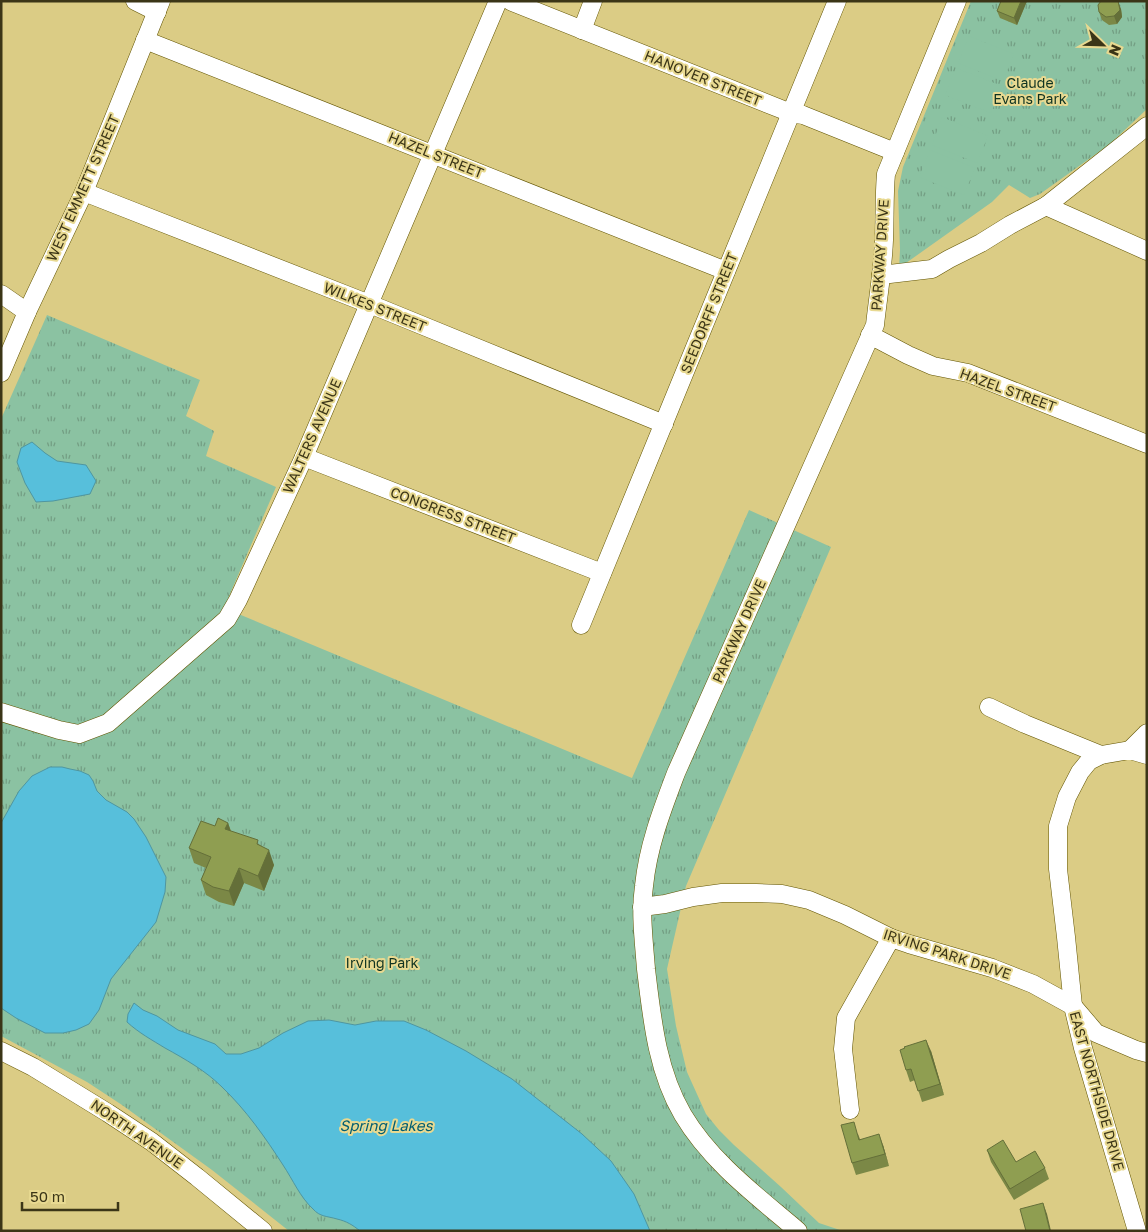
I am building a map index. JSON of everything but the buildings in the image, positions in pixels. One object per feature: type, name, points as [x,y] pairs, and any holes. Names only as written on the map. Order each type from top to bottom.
[{"type":"street","points":[[135,1],[159,7]]},
{"type":"street","name":"WALTERS AVENUE","points":[[1,712],[59,730],[79,734],[108,723],[227,619],[238,600],[304,457],[498,1]]},
{"type":"street","name":"HANOVER STREET","points":[[510,1],[895,152]]},
{"type":"street","points":[[582,30],[593,1]]},
{"type":"street","name":"SEEDORFF STREET","points":[[581,625],[837,1]]},
{"type":"street","name":"PARKWAY DRIVE","points":[[798,1231],[731,1174],[702,1142],[684,1117],[671,1093],[662,1067],[651,1010],[644,948],[643,887],[648,856],[658,819],[676,773],[875,325],[884,240],[886,174],[957,1]]},
{"type":"street","name":"WEST EMMETT STREET","points":[[1,372],[84,192],[159,7]]},
{"type":"street","name":"HAZEL STREET","points":[[145,40],[726,271]]},
{"type":"street","points":[[881,275],[932,269],[981,243],[1046,206],[1147,126]]},
{"type":"street","name":"WILKES STREET","points":[[84,192],[369,304],[664,424]]},
{"type":"street","points":[[1046,206],[1147,251]]},
{"type":"street","points":[[1,294],[28,312]]},
{"type":"street","name":"HAZEL STREET","points":[[870,334],[932,366],[968,374],[1147,444]]},
{"type":"street","name":"CONGRESS STREET","points":[[304,457],[602,573]]},
{"type":"street","points":[[989,707],[1101,755],[1138,752],[1147,733]]},
{"type":"street","name":"EAST NORTHSIDE DRIVE","points":[[1101,755],[1089,761],[1080,772],[1067,797],[1058,826],[1058,869],[1072,1006],[1137,1231]]},
{"type":"street","name":"IRVING PARK DRIVE","points":[[642,908],[722,893],[782,894],[809,900],[845,915],[891,938],[992,968],[1033,984],[1072,1006],[1096,1033],[1147,1053]]},
{"type":"street","points":[[850,1110],[842,1049],[846,1018],[891,938]]},
{"type":"street","name":"NORTH AVENUE","points":[[1,1051],[33,1067],[152,1142],[263,1231]]},
{"type":"green space","name":"Claude Evans Park","points":[[971,1],[1147,1],[1147,109],[1110,144],[1040,194],[1030,198],[1009,185],[992,202],[899,268],[898,191],[903,167]]},
{"type":"green space","points":[[969,36],[1014,54],[1003,81],[958,63]]},
{"type":"green space","points":[[956,68],[1002,86],[991,113],[945,95]]},
{"type":"green space","points":[[942,117],[988,136],[977,163],[932,145]]},
{"type":"green space","points":[[930,150],[975,168],[964,195],[919,177]]},
{"type":"green space","name":"Irving Park","points":[[47,315],[200,380],[186,416],[214,431],[206,456],[276,487],[224,608],[632,778],[749,510],[831,547],[686,886],[667,969],[676,1026],[687,1072],[706,1114],[734,1145],[819,1223],[843,1231],[289,1231],[212,1170],[122,1105],[87,1082],[1,1036],[1,419]]},
{"type":"water","points":[[32,442],[57,461],[86,465],[96,481],[90,494],[53,501],[36,502],[25,483],[17,462],[21,448]]},
{"type":"water","points":[[50,767],[62,767],[89,775],[97,791],[106,800],[127,812],[134,819],[146,837],[166,877],[165,892],[156,922],[111,979],[99,1010],[89,1024],[63,1033],[45,1033],[1,1008],[1,823],[19,791],[32,776]]},
{"type":"water","name":"Spring Lakes","points":[[134,1003],[178,1030],[215,1044],[226,1054],[241,1054],[259,1048],[283,1033],[308,1021],[329,1020],[355,1025],[376,1021],[404,1021],[426,1030],[466,1051],[512,1079],[582,1134],[611,1161],[634,1194],[650,1231],[360,1231],[346,1222],[321,1215],[304,1199],[247,1114],[216,1081],[188,1061],[136,1030],[127,1022],[128,1014]]}]
